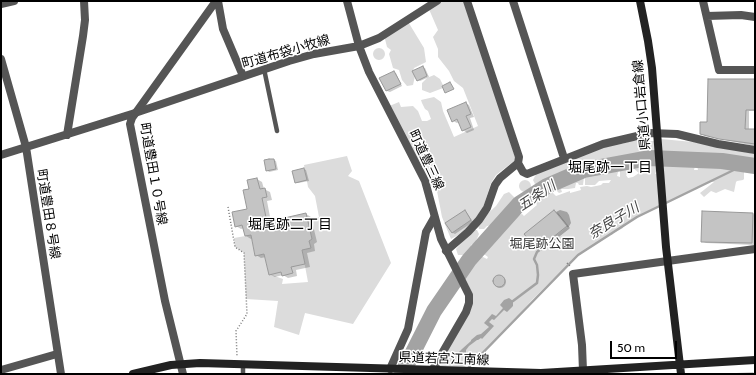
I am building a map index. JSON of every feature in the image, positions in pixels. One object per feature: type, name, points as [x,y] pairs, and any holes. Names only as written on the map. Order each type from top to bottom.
[{"type":"main road","name":"県道小口岩倉線","points":[[640,1],[652,68],[667,261],[681,374]]},
{"type":"main road","name":"県道若宮江南線","points":[[133,374],[181,364],[200,363],[391,369],[457,373],[541,374],[755,360]]},
{"type":"street","points":[[1,4],[14,1]]},
{"type":"street","points":[[67,135],[83,36],[85,20],[84,1]]},
{"type":"street","points":[[217,1],[223,29],[243,76]]},
{"type":"street","name":"町道豊田１０号線","points":[[183,374],[165,301],[130,124],[132,118],[217,1]]},
{"type":"street","name":"町道豊三線","points":[[347,1],[359,46],[371,76],[425,181],[430,196],[434,218],[448,254],[467,290],[469,300],[466,312],[430,372]]},
{"type":"street","name":"町道布袋小牧線","points":[[1,155],[136,113],[264,69],[314,54],[359,46],[380,38],[437,1]]},
{"type":"street","points":[[467,1],[519,157],[518,163],[523,172],[527,174],[564,158],[607,143],[650,133],[657,135],[677,134],[718,144],[755,150]]},
{"type":"street","points":[[513,1],[564,158]]},
{"type":"street","points":[[703,1],[718,70],[755,70]]},
{"type":"street","points":[[707,16],[741,15],[755,17]]},
{"type":"street","name":"町道豊田８号線","points":[[1,60],[26,147],[60,374]]},
{"type":"street","points":[[448,254],[479,220],[487,208],[495,185],[500,178],[518,163]]},
{"type":"street","points":[[391,369],[408,329],[426,232],[434,218]]},
{"type":"street","points":[[583,371],[582,345],[573,274],[755,249]]},
{"type":"street","points":[[1,370],[57,354]]},
{"type":"lane","points":[[264,69],[277,131]]},
{"type":"lane","points":[[240,364],[243,374]]},
{"type":"path","points":[[228,207],[235,247],[244,253],[247,314],[236,331],[240,364]]},
{"type":"green space","points":[[437,1],[467,1],[515,157],[514,161],[496,175],[491,183],[483,208],[467,230],[451,239],[442,217],[437,191],[425,181],[387,107],[399,102],[401,107],[413,106],[418,111],[422,121],[427,121],[431,119],[421,100],[434,97],[441,102],[443,111],[454,137],[478,126],[463,88],[454,81],[449,71],[438,57],[438,49],[433,37],[438,30],[428,7]]},
{"type":"green space","points":[[407,20],[424,48],[426,62],[414,68],[413,71],[415,76],[413,85],[407,86],[402,80],[399,70],[393,68],[389,54],[391,50],[387,47],[384,35]]},
{"type":"green space","points":[[377,48],[381,48],[385,54],[381,60],[377,60],[373,56],[373,52]]},
{"type":"green space","points":[[434,75],[440,79],[443,88],[430,93],[422,90],[422,83],[427,78]]},
{"type":"green space","points":[[661,139],[693,142],[755,154],[755,164],[746,166],[734,161],[713,163],[702,158],[678,156],[671,152],[661,155],[646,150],[644,153],[634,157],[631,154],[612,162],[604,162],[603,165],[572,169],[571,173],[564,172],[562,176],[554,178],[549,177],[550,181],[540,186],[535,184],[533,180],[538,170],[611,144],[622,144],[631,141],[656,141]]},
{"type":"green space","points":[[347,156],[352,171],[348,176],[359,181],[391,263],[353,324],[305,313],[299,335],[274,327],[278,301],[246,299],[244,253],[235,247],[234,238],[251,235],[255,256],[264,254],[269,274],[283,279],[282,284],[308,282],[302,250],[310,248],[309,241],[312,239],[308,221],[319,217],[315,196],[308,187],[304,165]]},
{"type":"green space","name":"堀尾跡公園","points":[[677,158],[690,161],[695,166],[694,170],[698,170],[697,166],[705,163],[722,164],[724,167],[731,164],[744,169],[744,179],[736,182],[734,192],[725,189],[716,193],[711,191],[704,197],[700,193],[714,182],[709,182],[637,217],[623,226],[623,228],[578,255],[532,300],[493,344],[458,372],[432,371],[466,312],[467,290],[469,286],[464,277],[465,270],[471,266],[473,258],[477,254],[487,259],[488,257],[481,252],[483,248],[489,246],[491,241],[496,237],[500,228],[504,224],[509,223],[512,217],[522,214],[524,216],[537,205],[533,200],[541,192],[542,187],[548,184],[552,185],[555,180],[578,180],[579,175],[584,177],[583,185],[576,183],[575,188],[561,189],[562,192],[559,193],[556,190],[556,187],[553,186],[550,190],[556,196],[570,191],[570,193],[581,190],[580,187],[591,187],[601,185],[603,183],[609,183],[611,180],[599,181],[595,185],[585,185],[585,174],[595,170],[613,167],[613,170],[618,172],[617,176],[620,177],[620,171],[616,167],[619,162],[622,161],[631,166],[630,171],[626,175],[628,178],[639,173],[633,168],[633,164],[643,160],[653,161],[658,166],[655,174],[659,173],[658,162]]},
{"type":"green space","points":[[523,180],[527,180],[531,186],[527,192],[523,192],[519,188],[519,184]]},
{"type":"green space","points":[[509,192],[514,197],[514,202],[508,209],[498,216],[498,220],[493,225],[487,226],[484,229],[479,229],[478,225],[483,218],[496,206],[504,194]]},
{"type":"green space","points":[[473,230],[477,230],[479,234],[475,243],[471,245],[471,252],[465,255],[458,255],[456,249]]},
{"type":"shaded area","points":[[560,210],[567,212],[569,215],[571,223],[568,228],[556,212]]},
{"type":"shaded area","points":[[509,298],[513,301],[513,306],[507,312],[504,310],[494,320],[492,319],[489,322],[494,326],[482,339],[477,340],[469,346],[465,355],[462,356],[459,352],[477,335],[481,334],[489,327],[484,323],[492,314],[496,316],[503,308],[500,305],[504,300]]},
{"type":"building","points":[[423,66],[427,76],[417,81],[412,71]]},
{"type":"building","points":[[394,71],[401,84],[386,91],[379,78]]},
{"type":"building","points":[[708,79],[755,79],[755,110],[746,110],[745,129],[755,129],[755,144],[719,139],[700,134],[700,122],[707,122]]},
{"type":"building","points":[[450,82],[454,89],[445,93],[442,86]]},
{"type":"building","points":[[466,102],[471,114],[466,116],[471,127],[462,131],[457,119],[452,122],[447,110]]},
{"type":"building","points":[[274,159],[276,169],[266,171],[264,160]]},
{"type":"building","points":[[304,168],[307,180],[295,183],[292,171]]},
{"type":"building","points":[[257,178],[260,189],[265,188],[267,197],[262,198],[267,222],[306,213],[312,239],[309,241],[311,248],[302,250],[305,264],[291,267],[293,273],[282,276],[281,272],[269,275],[264,254],[255,256],[251,235],[245,236],[242,225],[235,227],[232,212],[247,209],[243,190],[249,189],[247,180]]},
{"type":"building","points":[[465,210],[471,220],[452,233],[445,223]]},
{"type":"building","points":[[554,210],[567,226],[537,250],[524,234]]},
{"type":"building","points":[[702,211],[753,213],[752,243],[701,242]]},
{"type":"building","points":[[499,275],[503,277],[505,281],[503,285],[499,287],[495,285],[493,281],[495,277]]},
{"type":"waterway","name":"五条川","points":[[402,374],[434,311],[469,260],[519,204],[547,186],[584,170],[649,158],[722,161],[755,166]]},
{"type":"waterway","name":"奈良子川","points":[[468,368],[578,255],[637,217],[744,165]]},
{"type":"waterway","points":[[513,301],[537,283],[537,265],[534,259],[537,252],[568,228]]},
{"type":"district","name":"堀尾跡一丁目","points":[[610,168]]},
{"type":"district","name":"堀尾跡二丁目","points":[[290,225]]}]
